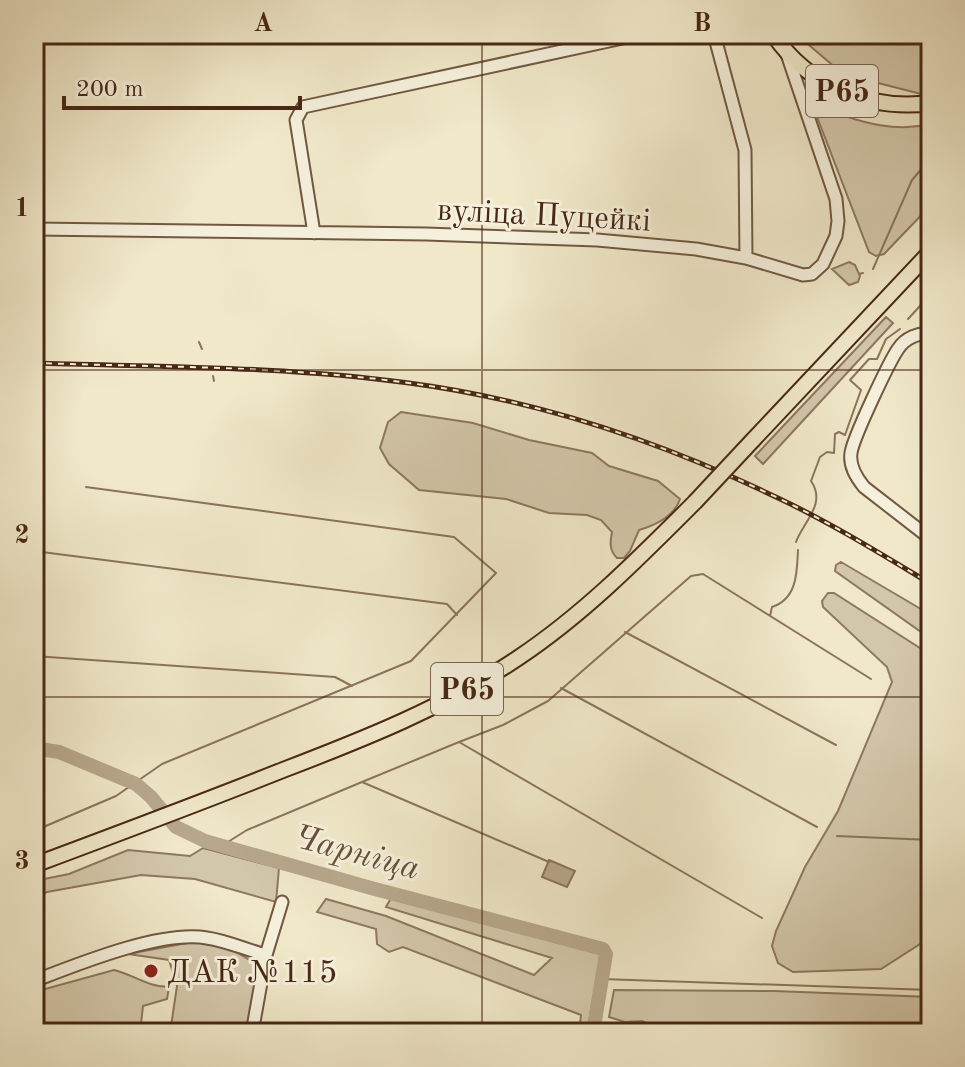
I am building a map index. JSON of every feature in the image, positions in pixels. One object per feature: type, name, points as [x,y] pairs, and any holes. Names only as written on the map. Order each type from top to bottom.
[{"type":"main road","name":"Р65","points":[[773,34],[787,54],[822,82],[861,99],[890,105],[931,103]]},
{"type":"main road","name":"Р65","points":[[34,865],[366,738],[480,682],[519,658],[618,579],[695,502],[931,251]]},
{"type":"street","points":[[314,233],[296,120],[303,107],[641,34]]},
{"type":"street","points":[[714,34],[745,150],[746,258]]},
{"type":"street","name":"вуліца Пуцейкі","points":[[34,229],[597,240],[684,248],[746,258],[803,275],[812,274],[823,264],[836,236],[836,199],[787,54]]},
{"type":"street","points":[[931,334],[918,335],[898,348],[859,430],[851,454],[855,476],[864,487],[931,539]]},
{"type":"street","points":[[252,1033],[266,955],[282,902]]},
{"type":"street","points":[[34,981],[100,956],[186,937],[207,938],[266,955]]},
{"type":"shaded area","points":[[796,34],[931,34],[931,93],[921,94],[843,74]]},
{"type":"shaded area","points":[[816,107],[886,126],[931,124],[931,205],[884,254],[876,256],[869,252],[814,109]]},
{"type":"shaded area","points":[[849,262],[855,265],[860,276],[858,282],[849,285],[832,269]]},
{"type":"shaded area","points":[[886,317],[893,323],[763,464],[755,456]]},
{"type":"shaded area","points":[[401,412],[473,423],[529,440],[592,453],[609,466],[658,481],[680,499],[664,519],[639,530],[630,551],[624,558],[617,558],[611,546],[612,532],[601,520],[587,515],[549,513],[506,499],[419,490],[389,464],[380,448],[388,422]]},
{"type":"shaded area","points":[[841,562],[931,615],[931,937],[881,969],[793,972],[778,963],[772,946],[776,931],[805,867],[838,811],[892,682],[887,667],[823,607],[822,601],[828,593],[834,593],[920,648],[928,637],[835,571],[836,565]]},
{"type":"shaded area","points":[[203,848],[279,868],[276,902],[195,879],[141,875],[47,892],[40,896],[34,894],[34,881],[69,874],[128,850],[190,856]]},
{"type":"shaded area","points":[[549,860],[575,871],[567,887],[542,877]]},
{"type":"shaded area","points":[[391,898],[601,954],[587,1033],[579,1033],[581,1015],[403,947],[389,952],[377,944],[376,929],[317,912],[326,899],[386,916],[534,975],[552,958],[386,907]]},
{"type":"shaded area","points":[[218,941],[261,970],[249,1033],[170,1033],[177,986],[169,960],[128,954],[187,943]]},
{"type":"shaded area","points":[[114,970],[154,985],[169,987],[167,999],[143,1006],[140,1033],[34,1033],[34,992]]},
{"type":"shaded area","points":[[614,990],[774,991],[931,997],[931,1033],[670,1033],[642,1021],[625,1022],[609,1017]]},
{"type":"waterway","points":[[873,269],[912,180],[931,158]]},
{"type":"waterway","points":[[859,274],[863,273]]},
{"type":"waterway","points":[[908,319],[931,294]]},
{"type":"waterway","points":[[796,542],[815,505],[815,489],[811,481],[820,457],[827,452],[834,453],[835,434],[845,435],[861,390],[850,380],[869,359],[877,359],[886,339],[900,329]]},
{"type":"waterway","points":[[199,342],[202,349]]},
{"type":"waterway","points":[[213,376],[214,381]]},
{"type":"waterway","points":[[34,831],[116,796],[162,764],[411,661],[496,573],[454,537],[86,487]]},
{"type":"waterway","points":[[770,616],[772,607],[791,592],[798,550]]},
{"type":"waterway","points":[[34,551],[447,604],[457,615]]},
{"type":"waterway","points":[[459,742],[503,725],[548,701],[691,576],[703,574],[871,679]]},
{"type":"waterway","points":[[625,632],[836,745]]},
{"type":"waterway","points":[[34,656],[335,677],[352,686]]},
{"type":"waterway","points":[[561,688],[817,827]]},
{"type":"waterway","points":[[362,782],[459,742],[762,918]]},
{"type":"waterway","name":"Чарніца","points":[[34,748],[59,752],[136,784],[176,827],[205,841],[603,949],[606,954],[593,1033]]},
{"type":"waterway","points":[[223,845],[247,830],[362,782],[549,862]]},
{"type":"waterway","points":[[837,836],[931,840]]},
{"type":"waterway","points":[[601,979],[931,990]]},
{"type":"railway","points":[[34,363],[316,373],[409,383],[504,400],[644,441],[734,478],[817,518],[931,584]]},
{"type":"place","name":"ДАК №115","points":[[151,971]]}]
